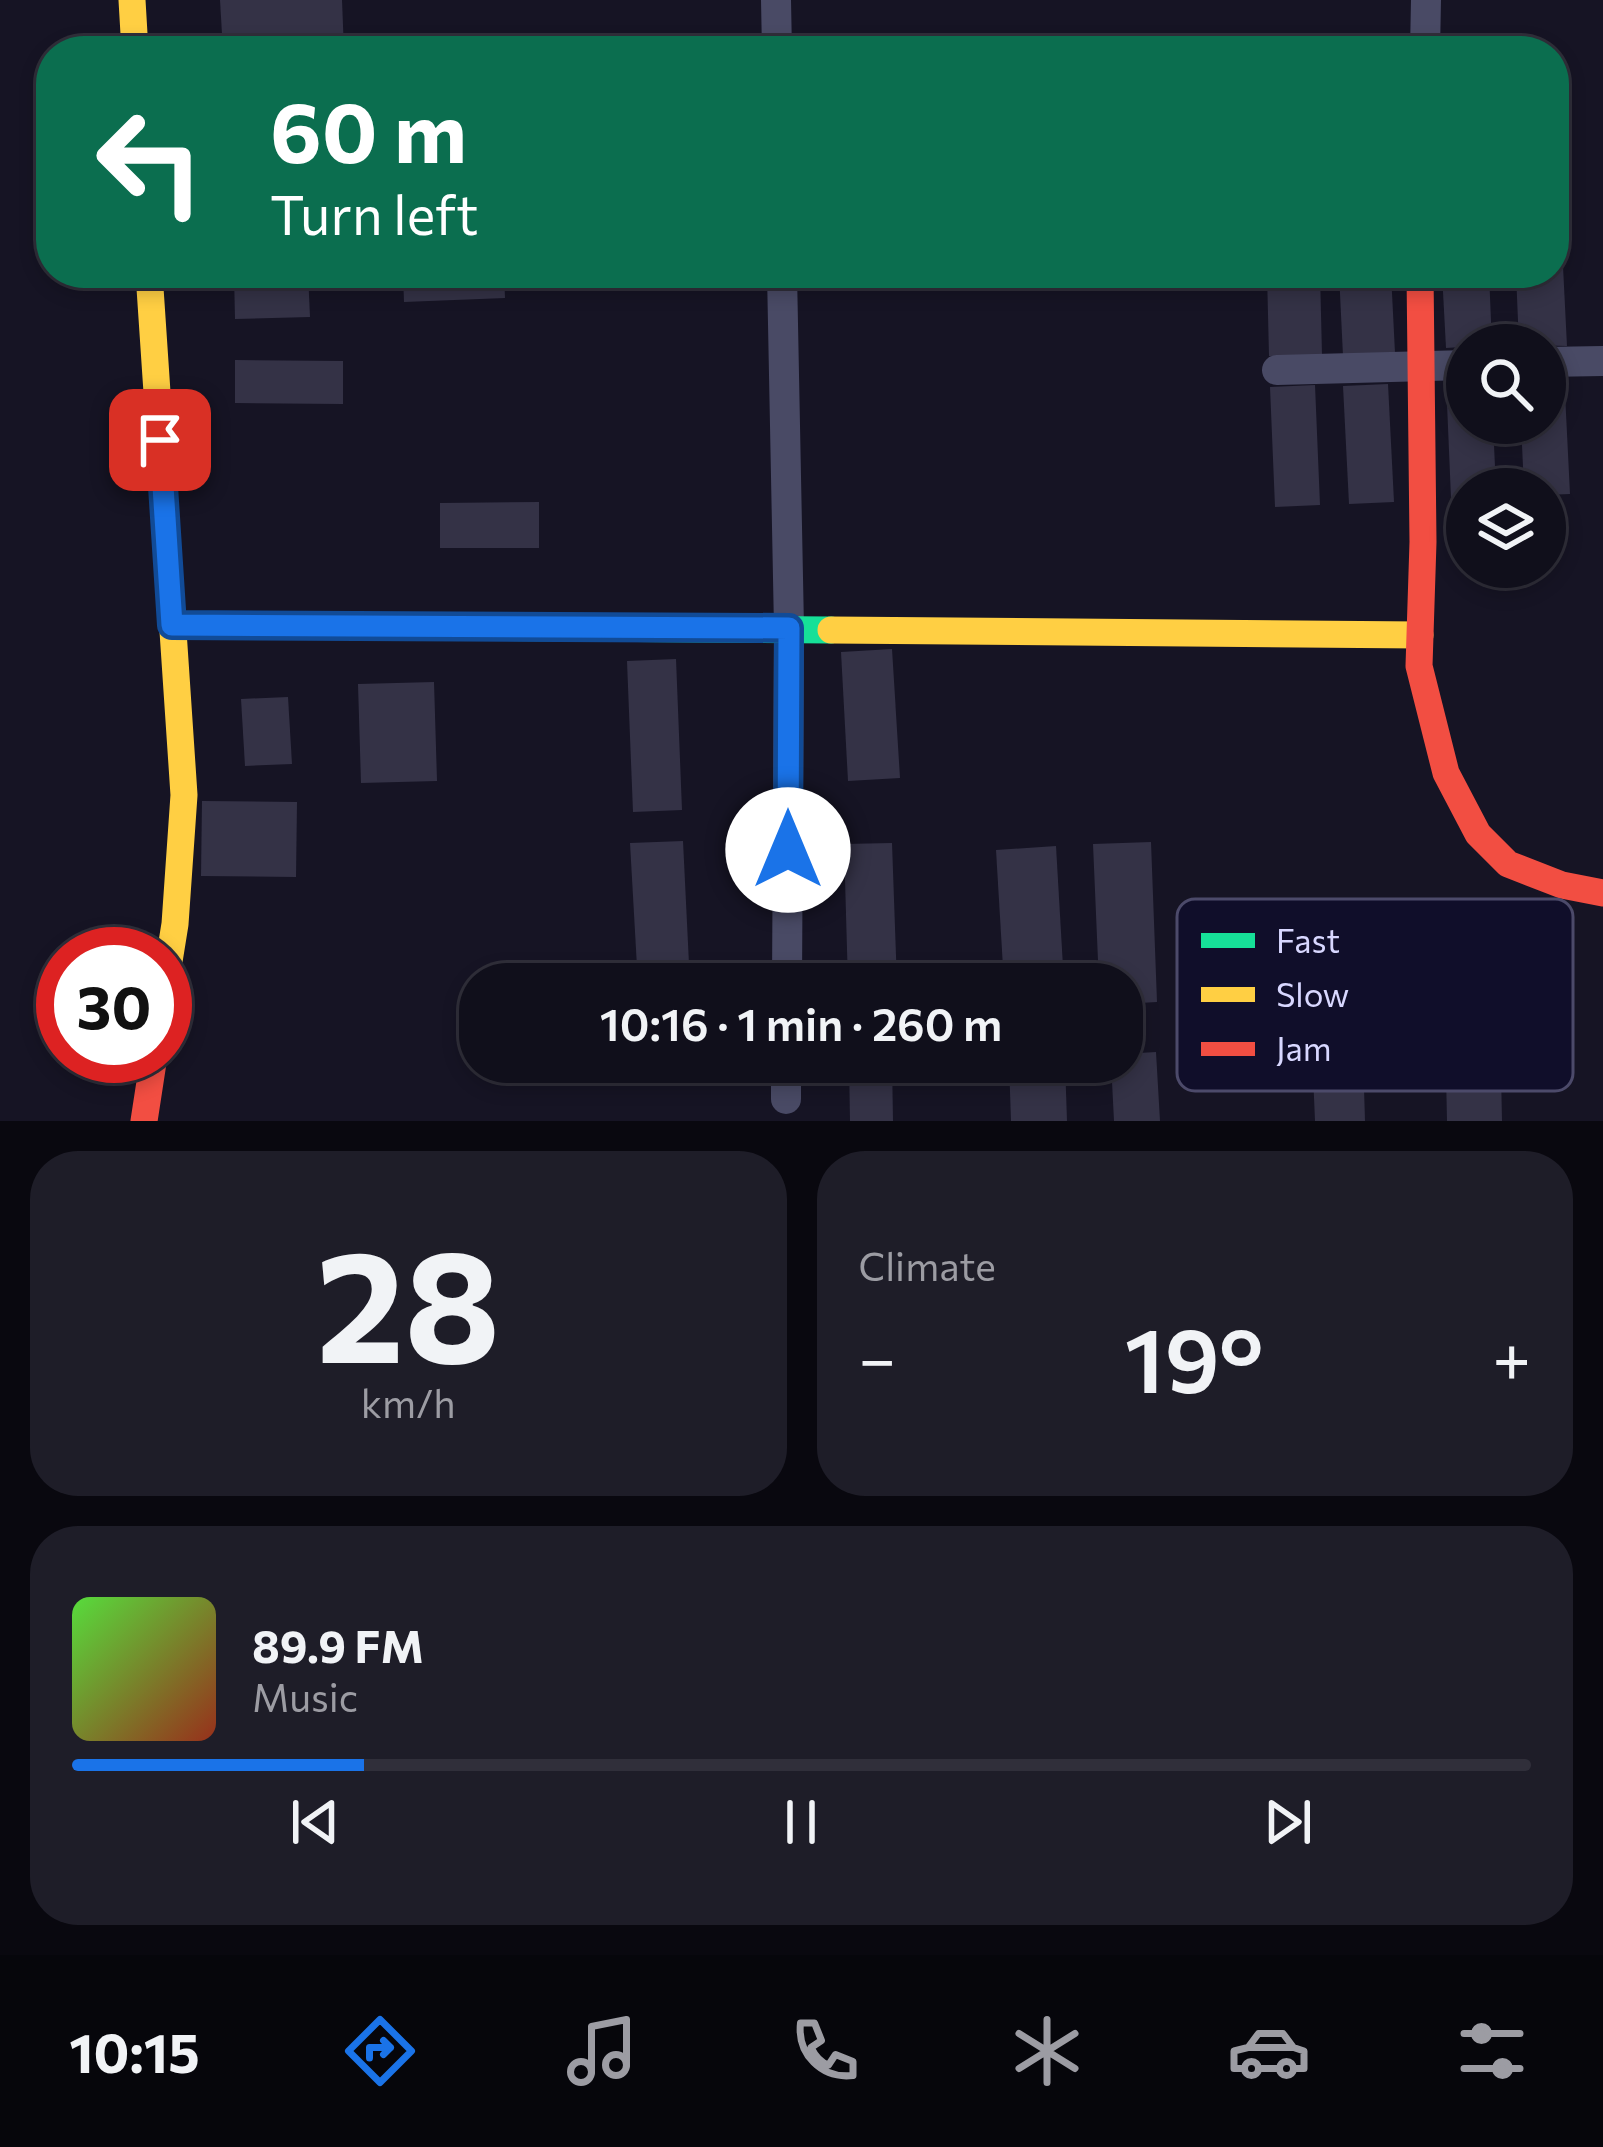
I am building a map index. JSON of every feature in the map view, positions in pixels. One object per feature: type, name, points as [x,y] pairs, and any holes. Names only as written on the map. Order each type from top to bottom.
[{"type":"street","points":[[132,0],[135,36]]},
{"type":"street","points":[[776,0],[777,36]]},
{"type":"street","points":[[1425,36],[1426,0]]},
{"type":"street","points":[[150,288],[184,795],[175,927]]},
{"type":"street","points":[[782,288],[789,628],[787,963]]},
{"type":"street","points":[[1420,288],[1423,542],[1418,667],[1446,773],[1478,834],[1508,864],[1562,885],[1603,893]]},
{"type":"street","points":[[1566,362],[1603,361]]},
{"type":"street","points":[[1277,370],[1446,365]]},
{"type":"street","points":[[172,625],[1420,635]]},
{"type":"street","points":[[144,1121],[150,1083]]},
{"type":"street","points":[[786,1083],[786,1099]]},
{"type":"building","points":[[220,0],[342,0],[343,36],[222,36]]},
{"type":"building","points":[[234,288],[309,288],[310,317],[235,319]]},
{"type":"building","points":[[404,288],[505,288],[505,298],[404,302]]},
{"type":"building","points":[[1267,288],[1320,288],[1322,355],[1269,356]]},
{"type":"building","points":[[1340,288],[1392,288],[1395,353],[1343,356]]},
{"type":"building","points":[[1443,288],[1490,288],[1491,324],[1446,324],[1446,348]]},
{"type":"building","points":[[1517,288],[1564,288],[1566,324],[1518,324]]},
{"type":"building","points":[[235,360],[343,361],[343,404],[235,403]]},
{"type":"building","points":[[1388,384],[1394,502],[1349,504],[1343,386]]},
{"type":"building","points":[[1315,385],[1320,505],[1275,507],[1270,387]]},
{"type":"building","points":[[1566,413],[1570,494],[1566,494],[1566,468],[1523,468],[1522,444],[1566,444]]},
{"type":"building","points":[[1449,444],[1494,444],[1495,468],[1450,468]]},
{"type":"building","points":[[539,502],[539,548],[440,548],[440,503]]},
{"type":"building","points":[[892,649],[900,778],[848,781],[841,652]]},
{"type":"building","points":[[676,659],[682,810],[633,812],[627,661]]},
{"type":"building","points":[[434,682],[437,781],[361,783],[358,684]]},
{"type":"building","points":[[288,697],[292,764],[245,766],[241,699]]},
{"type":"building","points":[[202,801],[297,802],[296,877],[201,876]]},
{"type":"building","points":[[683,841],[689,963],[637,963],[630,843]]},
{"type":"building","points":[[1151,842],[1157,1002],[1143,1003],[1143,963],[1098,963],[1093,844]]},
{"type":"building","points":[[892,843],[896,963],[847,963],[844,844]]},
{"type":"building","points":[[1056,846],[1063,963],[1003,963],[996,850]]},
{"type":"building","points":[[1156,1052],[1160,1121],[1114,1121],[1112,1083],[1143,1083],[1143,1053]]},
{"type":"building","points":[[849,1083],[892,1083],[893,1121],[850,1121]]},
{"type":"building","points":[[1010,1083],[1066,1083],[1067,1121],[1011,1121]]},
{"type":"building","points":[[1314,1091],[1364,1091],[1365,1121],[1315,1121]]},
{"type":"building","points":[[1446,1091],[1501,1091],[1502,1121],[1447,1121]]},
{"type":"traffic: fast","points":[[172,625],[831,630]]},
{"type":"traffic: slow","points":[[132,0],[134,36]]},
{"type":"traffic: slow","points":[[150,288],[184,795],[175,927]]},
{"type":"traffic: slow","points":[[831,630],[1420,635]]},
{"type":"traffic: jam","points":[[1420,288],[1423,542],[1419,666],[1446,773],[1478,834],[1508,864],[1562,885],[1603,893]]},
{"type":"traffic: jam","points":[[144,1121],[150,1083]]},
{"type":"route","points":[[160,440],[172,625],[789,628],[788,850]]}]
